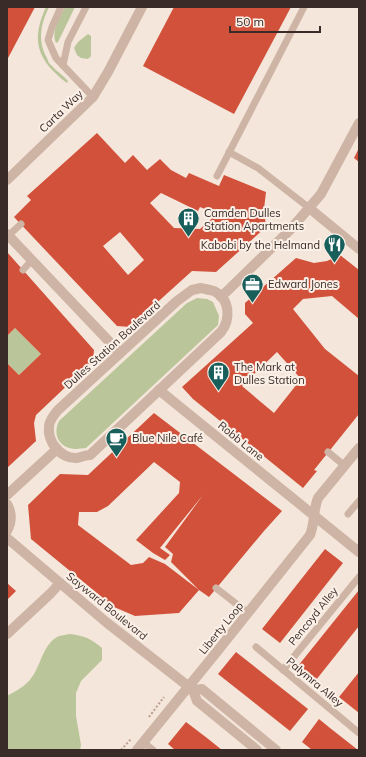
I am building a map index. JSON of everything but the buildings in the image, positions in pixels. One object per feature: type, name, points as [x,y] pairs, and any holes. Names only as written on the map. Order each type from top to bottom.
[{"type":"street","name":"Carta Way","points":[[7,180],[93,96],[108,72],[142,7]]},
{"type":"street","points":[[7,496],[57,449],[68,456],[77,458],[90,454],[215,339],[225,328],[228,319],[228,310],[221,297],[290,230],[308,207],[321,194],[359,122]]},
{"type":"street","points":[[308,207],[359,250]]},
{"type":"street","points":[[8,234],[120,353]]},
{"type":"street","name":"Dulles Station Boulevard","points":[[57,449],[49,435],[49,426],[52,417],[58,410],[192,290],[201,288],[214,291],[221,297]]},
{"type":"street","name":"Robb Lane","points":[[159,390],[311,513]]},
{"type":"street","name":"Liberty Loop","points":[[140,746],[190,689],[248,612],[310,535],[312,529],[311,513],[318,498],[359,448]]},
{"type":"street","points":[[7,504],[11,513],[11,521],[7,531]]},
{"type":"street","points":[[311,513],[359,552]]},
{"type":"street","name":"Sayward Boulevard","points":[[7,538],[106,622],[190,689],[197,701],[257,750]]},
{"type":"street","points":[[7,634],[60,583]]},
{"type":"street","name":"Sayward Boulevard","points":[[190,689],[202,689],[276,750]]},
{"type":"lane","points":[[61,7],[48,40],[56,58],[93,96]]},
{"type":"lane","points":[[63,65],[68,42],[86,7]]},
{"type":"lane","points":[[217,176],[303,8]]},
{"type":"lane","points":[[229,152],[258,168],[308,207]]},
{"type":"lane","points":[[8,234],[21,224]]},
{"type":"lane","points":[[23,270],[32,260]]},
{"type":"lane","points":[[328,452],[344,466]]},
{"type":"lane","points":[[348,514],[359,501]]},
{"type":"lane","name":"Pencoyd Alley","points":[[283,670],[359,577]]},
{"type":"lane","points":[[216,588],[248,612]]},
{"type":"lane","name":"Palymra Alley","points":[[256,647],[358,729]]},
{"type":"lane","points":[[140,746],[153,750]]},
{"type":"path","points":[[146,720],[164,697]]},
{"type":"path","points":[[121,750],[131,738]]},
{"type":"green space","points":[[46,7],[49,7],[42,26],[42,45],[49,63],[68,81],[67,83],[49,67],[40,50],[38,30]]},
{"type":"green space","points":[[65,7],[75,7],[58,42],[56,43],[54,34],[55,29]]},
{"type":"green space","points":[[88,34],[91,36],[91,56],[88,59],[81,58],[77,55],[74,48],[78,42]]},
{"type":"green space","points":[[197,298],[207,299],[213,302],[219,316],[218,325],[86,448],[70,448],[62,444],[56,431],[59,421],[187,303]]},
{"type":"green space","points":[[15,328],[41,354],[19,375],[7,363],[7,336]]},
{"type":"green space","points":[[70,634],[87,638],[102,648],[102,660],[81,681],[76,693],[76,716],[81,745],[80,750],[7,750],[7,696],[21,688],[30,680],[45,650],[52,641],[59,636]]},
{"type":"place","name":"Camden Dulles Station Apartments","points":[[189,238]]},
{"type":"place","name":"Kabobi by the Helmand","points":[[335,264]]},
{"type":"place","name":"Edward Jones","points":[[253,304]]},
{"type":"place","name":"The Mark at Dulles Station","points":[[219,392]]},
{"type":"place","name":"Blue Nile Café","points":[[116,458]]}]
